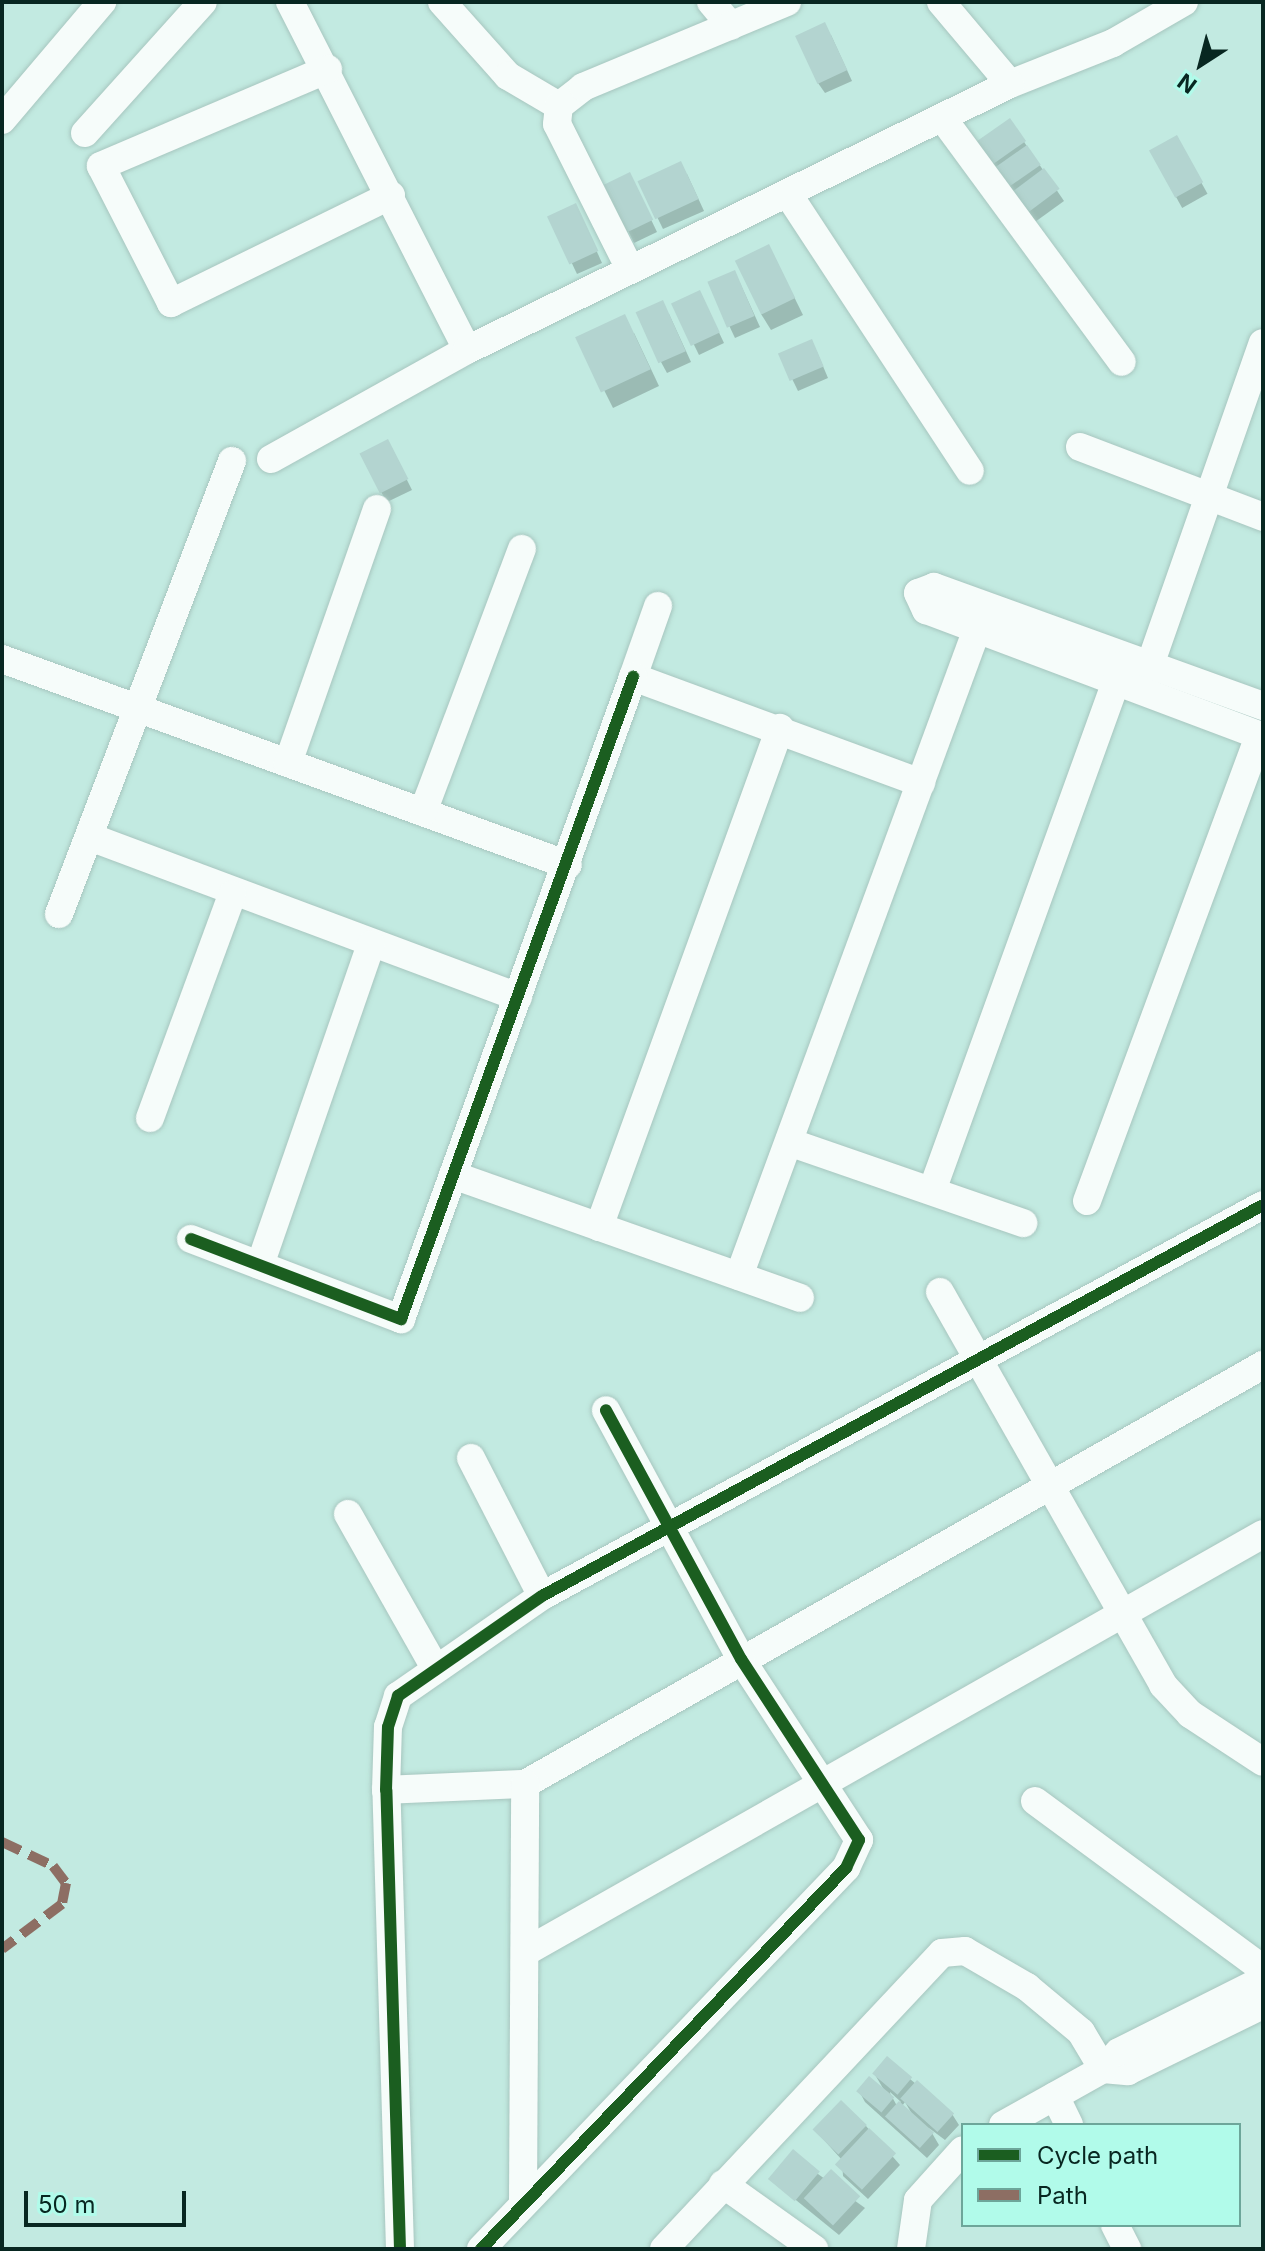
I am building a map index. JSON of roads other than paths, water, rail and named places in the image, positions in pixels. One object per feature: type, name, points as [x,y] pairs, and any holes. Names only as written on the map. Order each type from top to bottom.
[{"type":"street","points":[[2,120],[102,2]]},
{"type":"street","points":[[85,133],[203,2]]},
{"type":"street","points":[[290,2],[328,69],[467,350]]},
{"type":"street","points":[[442,2],[508,76],[559,106]]},
{"type":"street","points":[[711,2],[731,26]]},
{"type":"street","points":[[630,269],[557,124],[559,106],[583,87],[787,2]]},
{"type":"street","points":[[941,2],[1010,84]]},
{"type":"street","points":[[271,459],[467,350],[944,120],[1168,6]]},
{"type":"street","points":[[328,69],[101,166],[171,303],[391,195]]},
{"type":"street","points":[[944,120],[1122,362]]},
{"type":"street","points":[[788,194],[970,471]]},
{"type":"street","points":[[933,1188],[1133,674],[1207,495],[1263,343]]},
{"type":"street","points":[[1080,447],[1263,517]]},
{"type":"street","points":[[59,914],[232,461]]},
{"type":"street","points":[[288,763],[377,509]]},
{"type":"street","points":[[423,812],[522,549]]},
{"type":"street","points":[[191,1239],[401,1319],[568,865],[658,606]]},
{"type":"street","points":[[739,1276],[982,617],[1133,674],[1261,736],[1087,1201]]},
{"type":"street","points":[[2,659],[139,706],[568,865]]},
{"type":"street","points":[[1133,674],[1263,706]]},
{"type":"street","points":[[633,677],[780,728],[921,783]]},
{"type":"street","points":[[599,1227],[780,728]]},
{"type":"street","points":[[90,837],[232,895],[518,997]]},
{"type":"street","points":[[150,1118],[232,895]]},
{"type":"street","points":[[260,1265],[371,945]]},
{"type":"street","points":[[789,1142],[933,1188],[1023,1223]]},
{"type":"street","points":[[453,1175],[800,1298]]},
{"type":"street","points":[[400,2249],[386,1790],[390,1710],[434,1666],[542,1596],[672,1530],[1263,1205]]},
{"type":"street","points":[[940,1292],[1045,1486],[1176,1703],[1263,1762]]},
{"type":"street","points":[[386,1790],[525,1784],[1045,1486],[1263,1365]]},
{"type":"street","points":[[481,2249],[855,1855],[859,1840],[741,1659],[606,1410]]},
{"type":"street","points":[[471,1458],[542,1596]]},
{"type":"street","points":[[348,1514],[434,1666]]},
{"type":"street","points":[[527,1951],[1263,1534]]},
{"type":"street","points":[[523,2203],[527,1951],[525,1784]]},
{"type":"street","points":[[1035,1801],[1263,1969]]},
{"type":"street","points":[[664,2249],[922,1971],[950,1951],[981,1957],[1027,1987],[1081,2032],[1103,2069]]},
{"type":"street","points":[[1007,2123],[1103,2069],[1119,2052],[1263,1980]]},
{"type":"street","points":[[1103,2069],[1128,2071],[1263,2005]]},
{"type":"street","points":[[1055,2096],[1068,2123]]},
{"type":"street","points":[[911,2249],[918,2200],[961,2152]]},
{"type":"street","points":[[723,2184],[814,2249]]},
{"type":"street","points":[[1116,2227],[1127,2249]]}]
